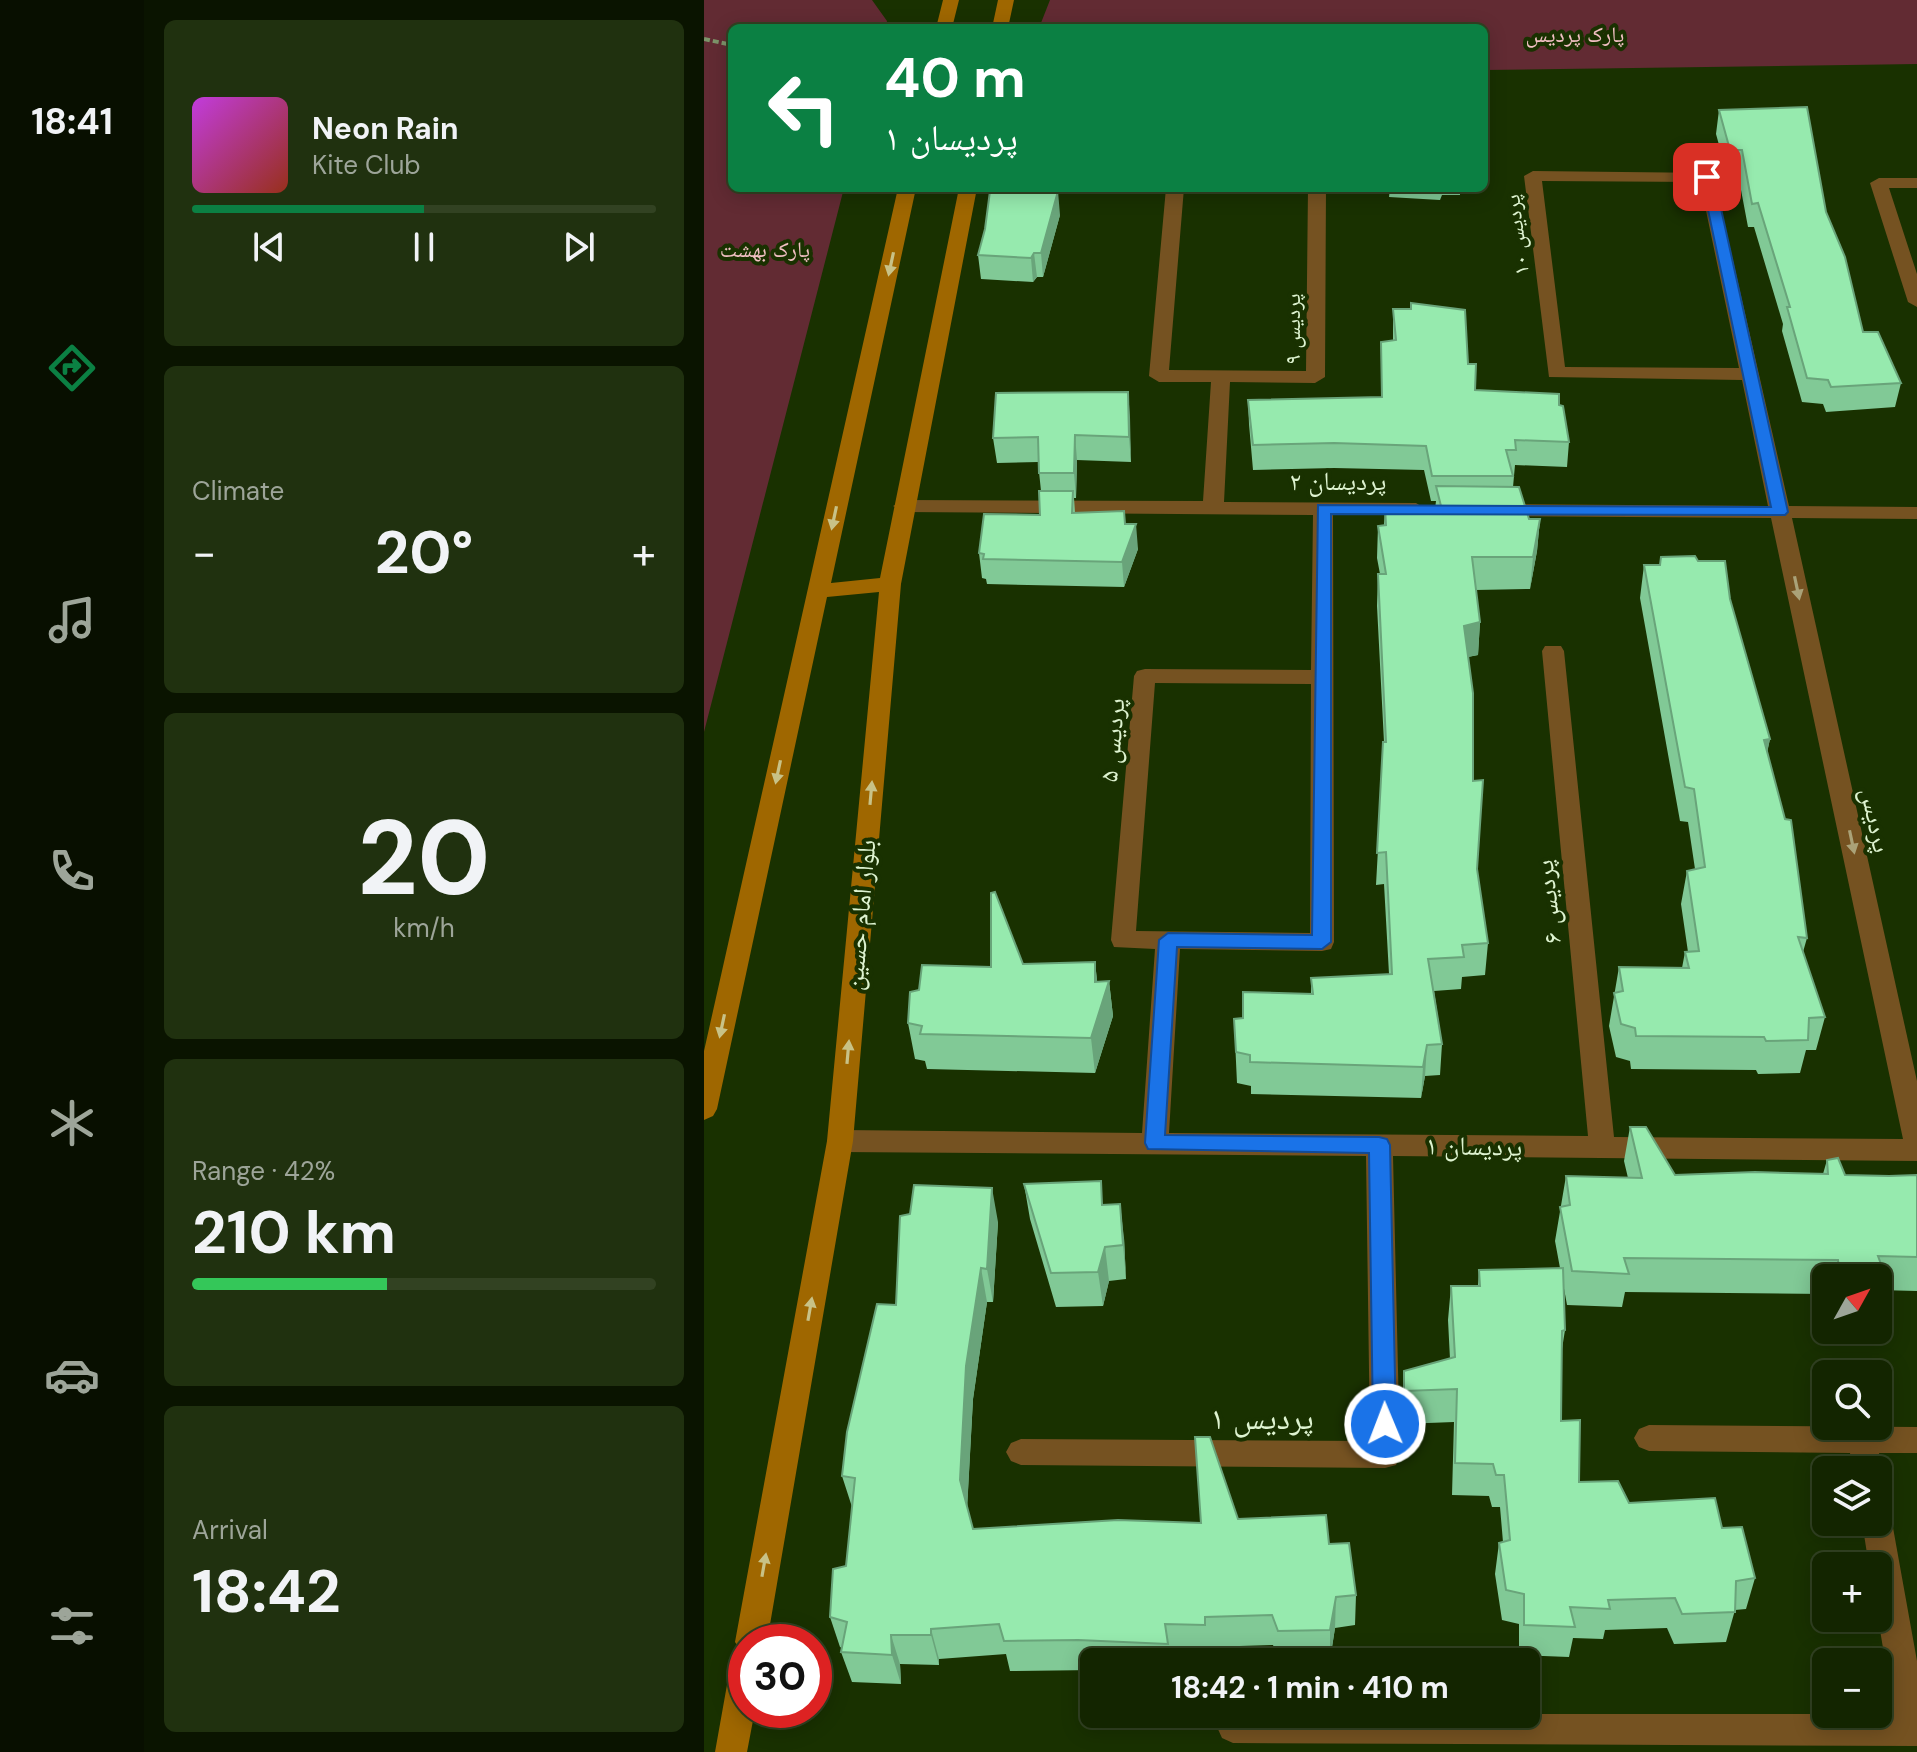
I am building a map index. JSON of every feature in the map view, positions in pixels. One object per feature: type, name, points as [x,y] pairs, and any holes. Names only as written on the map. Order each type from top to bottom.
[{"type":"main road","points":[[945,24],[948,3]]},
{"type":"main road","points":[[1001,24],[1008,4]]},
{"type":"main road","points":[[704,1109],[906,192]]},
{"type":"main road","name":"بلوار امام حسین","points":[[754,1624],[840,1141],[890,584],[967,192]]},
{"type":"main road","points":[[818,591],[890,584]]},
{"type":"main road","points":[[731,1752],[735,1728]]},
{"type":"street","name":"پردیس ۱۰","points":[[1750,374],[1556,373],[1533,176],[1707,177],[1750,374],[1780,512]]},
{"type":"street","points":[[1917,183],[1879,183],[1917,302]]},
{"type":"street","name":"پردیس ۹","points":[[1175,192],[1159,376],[1315,377],[1317,192]]},
{"type":"street","points":[[1213,508],[1221,376]]},
{"type":"street","name":"پردیسان ۲","points":[[903,506],[1433,510]]},
{"type":"street","name":"پردیس ۵","points":[[1322,677],[1145,676],[1123,940],[1322,942],[1323,509]]},
{"type":"street","points":[[1465,510],[1917,513]]},
{"type":"street","name":"پردیس","points":[[1780,512],[1917,1141]]},
{"type":"street","name":"پردیس ۶","points":[[1553,651],[1602,1147]]},
{"type":"street","points":[[1155,1143],[1168,940]]},
{"type":"street","name":"پردیسان ۱","points":[[840,1141],[1917,1150]]},
{"type":"street","name":"پردیس ۱","points":[[1021,1452],[1385,1455],[1379,1145]]},
{"type":"street","points":[[1649,1438],[1812,1440]]},
{"type":"street","points":[[1862,1440],[1865,1456]]},
{"type":"street","points":[[1892,1440],[1917,1440]]},
{"type":"street","points":[[1460,1728],[1915,1730],[1880,1536]]},
{"type":"path","points":[[704,39],[728,44]]},
{"type":"green space","name":"پارک بهشت","points":[[704,0],[872,0],[887,24],[728,24],[728,192],[843,192],[704,732]]},
{"type":"green space","name":"پارک پردیس","points":[[1050,0],[1917,0],[1917,64],[1488,70],[1488,24],[1041,24]]},
{"type":"building","points":[[1807,107],[1826,212],[1845,257],[1863,332],[1878,332],[1901,383],[1831,387],[1828,380],[1807,378],[1787,307],[1790,307],[1758,203],[1752,204],[1742,150],[1730,150],[1719,110]]},
{"type":"building","points":[[990,192],[1058,192],[1041,253],[1034,253],[1031,258],[978,255]]},
{"type":"building","points":[[1411,303],[1465,310],[1468,364],[1476,364],[1475,390],[1559,394],[1569,442],[1515,440],[1516,450],[1506,450],[1513,476],[1432,476],[1426,446],[1334,443],[1253,445],[1248,400],[1382,397],[1381,342],[1396,340],[1393,309],[1411,309]]},
{"type":"building","points":[[1128,392],[1129,437],[1075,435],[1074,473],[1039,473],[1038,437],[993,438],[996,393]]},
{"type":"building","points":[[1436,486],[1519,487],[1529,519],[1540,519],[1533,557],[1472,557],[1480,622],[1464,626],[1473,693],[1473,781],[1483,780],[1477,869],[1488,943],[1462,945],[1464,957],[1428,959],[1442,1044],[1427,1045],[1423,1067],[1250,1062],[1250,1055],[1236,1052],[1234,1019],[1243,1018],[1243,992],[1313,994],[1311,978],[1392,974],[1386,852],[1377,853],[1383,742],[1386,742],[1378,574],[1386,574],[1378,526],[1386,525],[1385,508],[1442,510]]},
{"type":"building","points":[[1039,491],[1073,491],[1072,513],[1124,511],[1125,524],[1136,524],[1122,562],[983,559],[984,554],[979,553],[984,514],[1040,515]]},
{"type":"building","points":[[1695,556],[1698,561],[1725,561],[1730,599],[1770,739],[1764,740],[1785,819],[1791,820],[1807,938],[1798,937],[1825,1017],[1809,1018],[1808,1040],[1636,1036],[1635,1028],[1621,1024],[1614,993],[1623,991],[1619,967],[1689,968],[1685,952],[1699,951],[1687,871],[1705,867],[1694,789],[1685,787],[1644,565],[1660,565],[1661,557]]},
{"type":"building","points":[[995,892],[1023,964],[1095,962],[1095,982],[1109,981],[1091,1038],[920,1034],[922,1026],[908,1023],[910,992],[919,990],[922,965],[991,967],[991,893]]},
{"type":"building","points":[[1630,1127],[1646,1127],[1675,1175],[1755,1172],[1828,1174],[1827,1160],[1838,1158],[1845,1175],[1917,1175],[1917,1257],[1878,1256],[1881,1264],[1838,1264],[1838,1260],[1624,1258],[1629,1274],[1572,1271],[1560,1207],[1570,1205],[1566,1176],[1642,1178]]},
{"type":"building","points":[[1101,1181],[1102,1205],[1120,1204],[1123,1245],[1105,1247],[1098,1272],[1051,1273],[1024,1184]]},
{"type":"building","points":[[914,1185],[992,1188],[987,1269],[981,1268],[966,1366],[960,1480],[973,1529],[1118,1520],[1201,1523],[1195,1437],[1210,1437],[1238,1519],[1326,1515],[1329,1544],[1349,1543],[1356,1595],[1336,1597],[1330,1630],[1278,1631],[1272,1615],[1205,1617],[1205,1625],[1165,1624],[1168,1644],[1004,1641],[999,1624],[931,1629],[931,1635],[891,1635],[892,1655],[841,1652],[847,1622],[830,1617],[833,1569],[846,1566],[855,1478],[842,1476],[847,1432],[877,1304],[896,1305],[900,1216],[910,1214]]},
{"type":"building","points":[[1563,1268],[1565,1330],[1562,1331],[1561,1421],[1580,1420],[1579,1482],[1618,1481],[1629,1503],[1715,1498],[1722,1528],[1742,1527],[1755,1578],[1736,1581],[1735,1612],[1682,1614],[1675,1598],[1608,1600],[1610,1609],[1570,1607],[1575,1627],[1524,1625],[1524,1594],[1506,1590],[1499,1543],[1510,1540],[1504,1475],[1496,1475],[1493,1464],[1455,1463],[1457,1389],[1404,1391],[1404,1371],[1455,1357],[1451,1286],[1480,1286],[1479,1270]]},
{"type":"route","points":[[1385,1424],[1379,1145],[1155,1143],[1168,940],[1322,942],[1323,509],[1780,512],[1707,177]]}]
